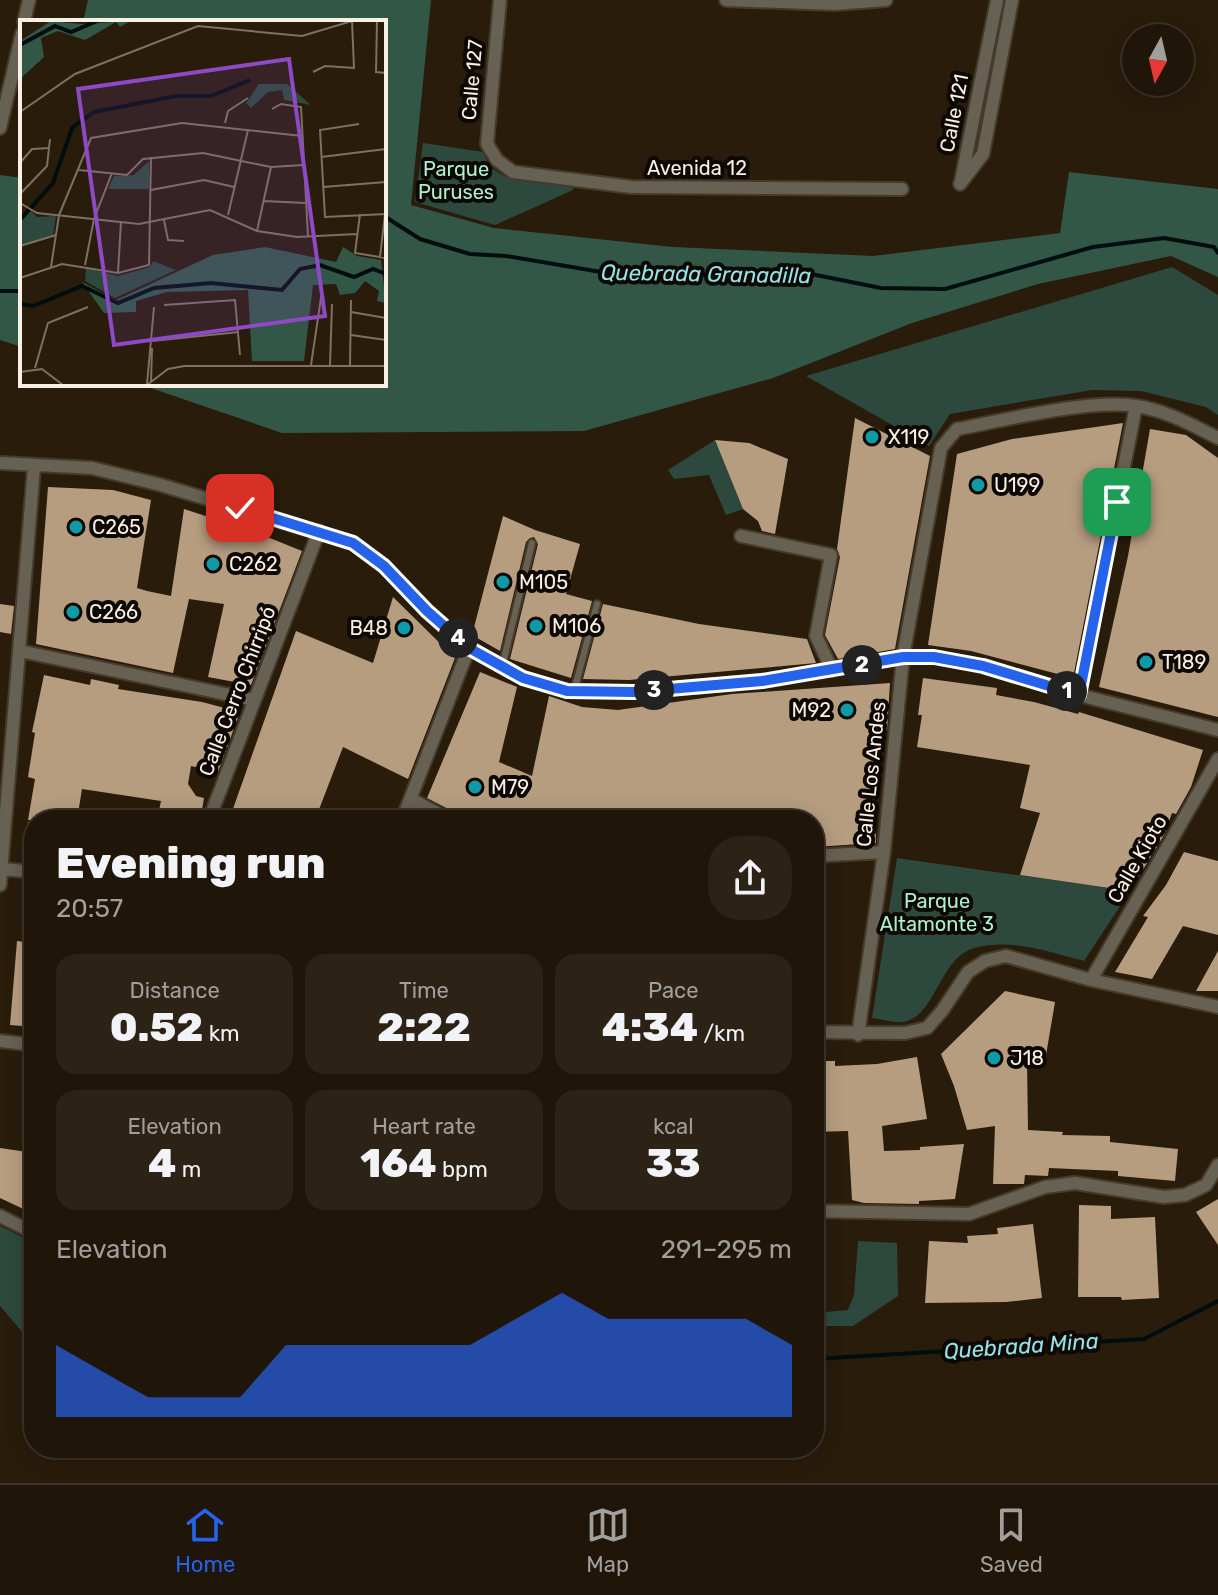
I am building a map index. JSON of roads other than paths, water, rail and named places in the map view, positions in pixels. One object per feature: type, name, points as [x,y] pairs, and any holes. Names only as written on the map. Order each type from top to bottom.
[{"type":"street","points":[[24,20],[29,0]]},
{"type":"street","name":"Calle 127","points":[[497,160],[487,144],[500,0]]},
{"type":"street","points":[[726,0],[886,0]]},
{"type":"street","name":"Calle 121","points":[[997,0],[960,184],[983,154],[1012,0]]},
{"type":"street","points":[[0,128],[20,42]]},
{"type":"street","name":"Avenida 12","points":[[497,160],[513,172],[631,187],[902,189]]},
{"type":"street","name":"Calle Los Andes","points":[[858,1035],[884,852],[903,657],[941,448],[957,429],[1097,405],[1136,406]]},
{"type":"street","points":[[1079,695],[1136,406],[1168,415],[1218,438]]},
{"type":"street","points":[[0,463],[92,468],[161,485],[353,543],[384,566],[427,611],[469,648],[523,678],[574,691],[634,692],[762,681],[903,657],[934,657],[983,666],[1079,695],[1218,730]]},
{"type":"street","points":[[0,885],[34,467]]},
{"type":"street","name":"Calle Cerro Chirripó","points":[[213,810],[319,531]]},
{"type":"street","points":[[741,536],[831,555],[816,636],[832,670]]},
{"type":"street","points":[[406,810],[469,648]]},
{"type":"street","points":[[20,651],[254,700]]},
{"type":"street","name":"Calle Kioto","points":[[1091,980],[1218,759]]},
{"type":"street","points":[[411,799],[431,810]]},
{"type":"street","points":[[824,855],[884,852]]},
{"type":"street","points":[[2,869],[24,871]]},
{"type":"street","points":[[824,1033],[905,1033],[927,1028],[968,972],[985,961],[1006,956],[1091,980],[1218,1007]]},
{"type":"street","points":[[0,1041],[24,1044]]},
{"type":"street","points":[[824,1211],[969,1214],[1045,1187],[1075,1183],[1164,1197],[1185,1195],[1206,1185],[1218,1165]]},
{"type":"street","points":[[0,1216],[24,1228]]},
{"type":"lane","points":[[502,667],[532,543]]},
{"type":"lane","points":[[574,691],[597,604]]},
{"type":"waterway","name":"Quebrada Granadilla","points":[[386,217],[420,239],[470,254],[506,256],[619,275],[811,274],[881,288],[945,289],[1093,247],[1164,238],[1214,247],[1218,253]]},
{"type":"waterway","name":"Quebrada Granadilla","points":[[0,291],[20,291]]},
{"type":"waterway","name":"Quebrada Mina","points":[[824,1358],[1144,1339],[1218,1301]]},
{"type":"place","name":"X119","points":[[872,437]]},
{"type":"place","name":"U199","points":[[978,485]]},
{"type":"place","name":"C265","points":[[76,527]]},
{"type":"place","name":"C262","points":[[213,564]]},
{"type":"place","name":"M105","points":[[503,582]]},
{"type":"place","name":"C266","points":[[73,612]]},
{"type":"place","name":"M106","points":[[536,626]]},
{"type":"place","name":"B48","points":[[404,628]]},
{"type":"place","name":"T189","points":[[1146,662]]},
{"type":"place","name":"M92","points":[[847,710]]},
{"type":"place","name":"M79","points":[[475,787]]},
{"type":"place","name":"J18","points":[[994,1058]]},
{"type":"park label","name":"Parque Puruses","points":[[456,180]]},
{"type":"park label","name":"Parque Altamonte 3","points":[[937,912]]}]
